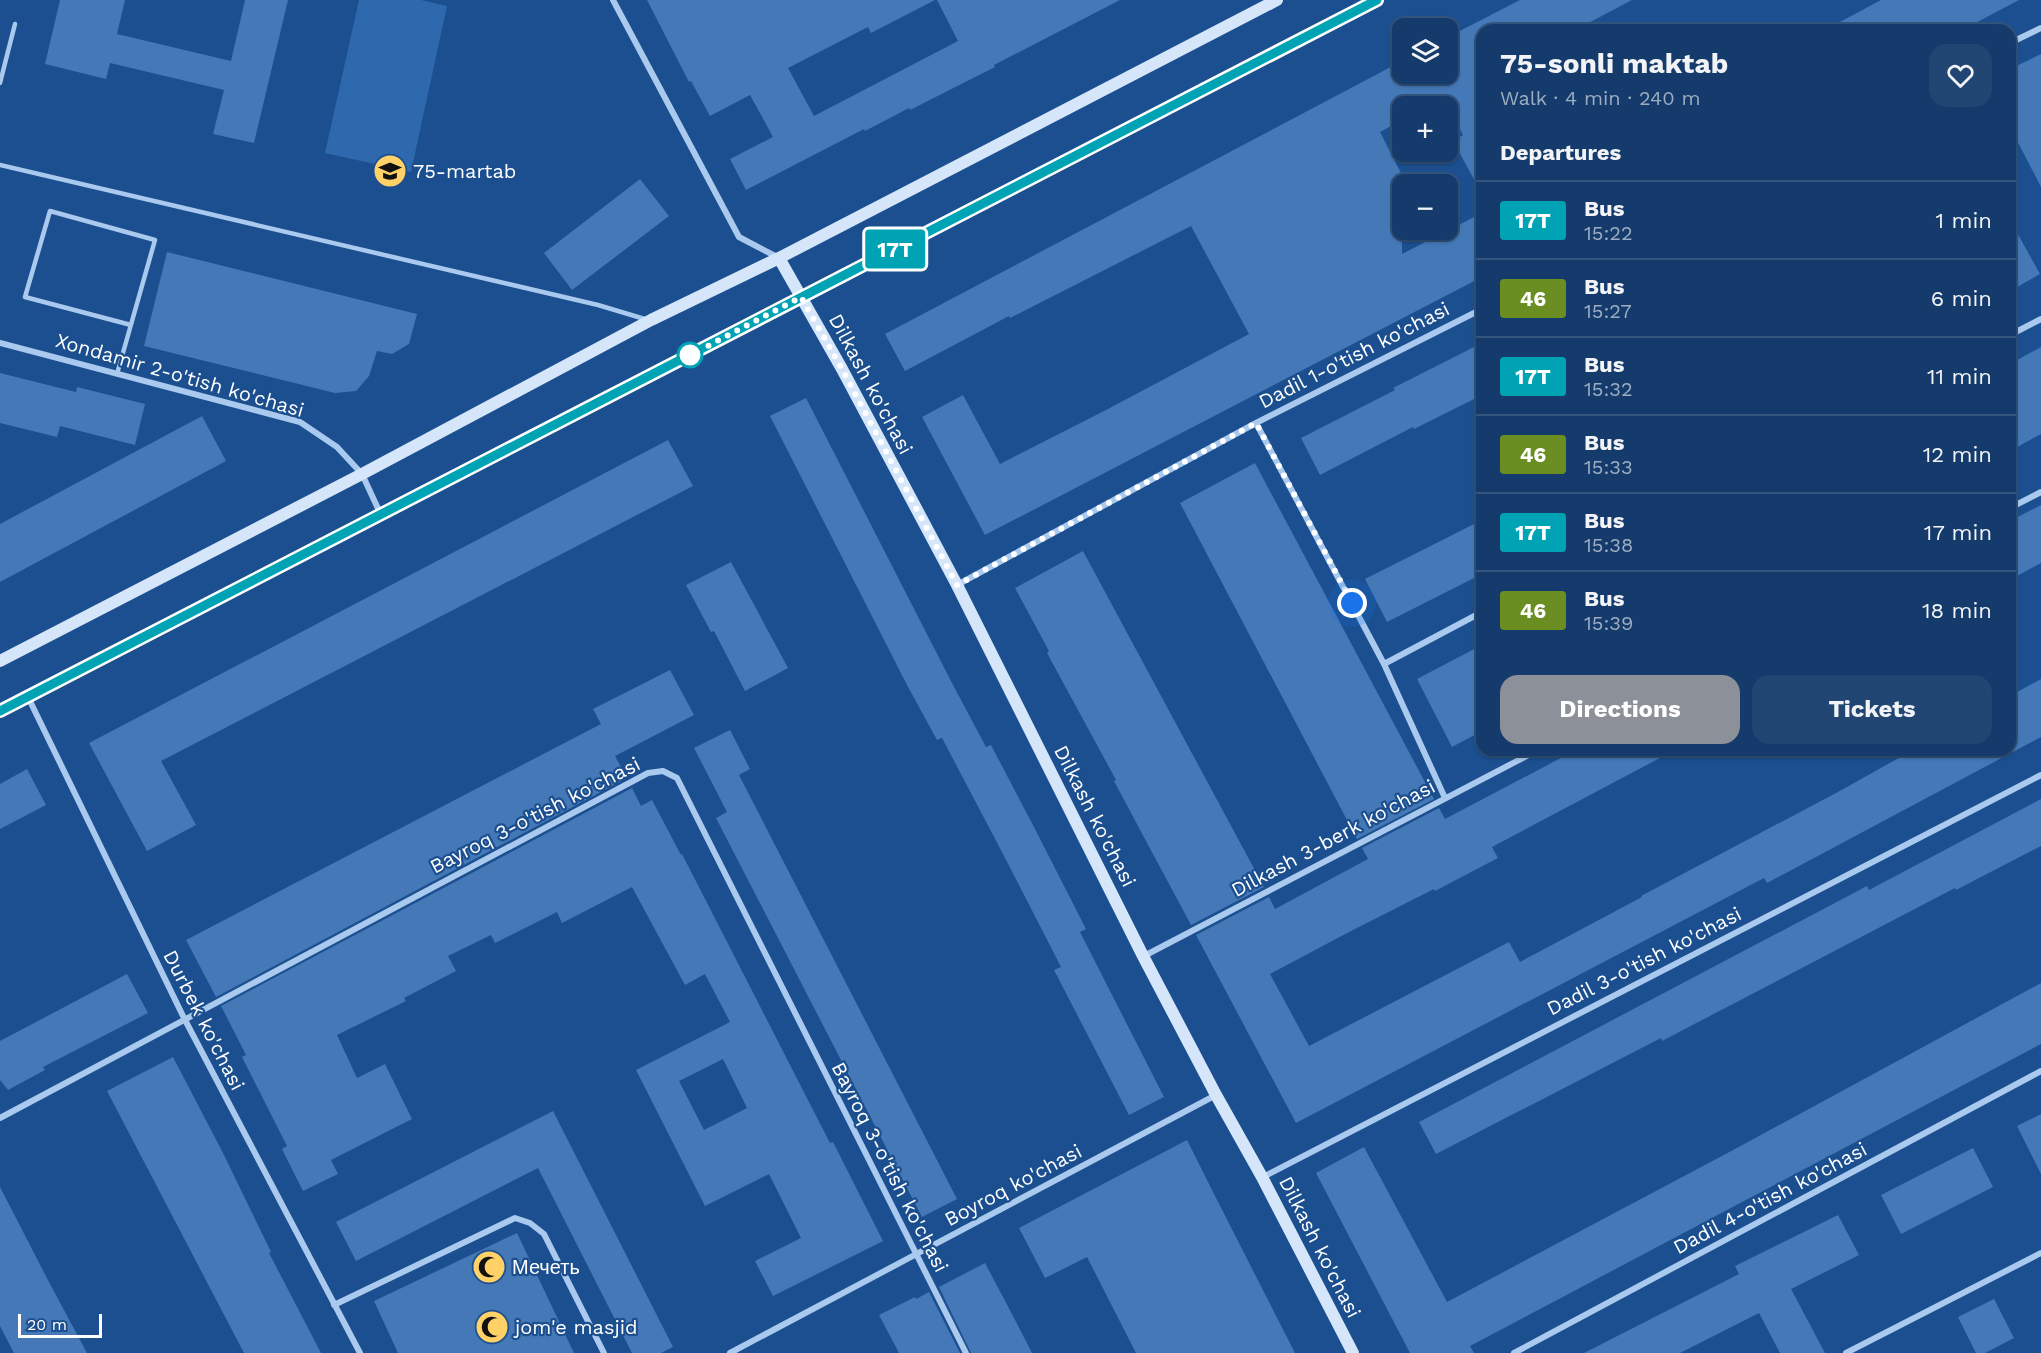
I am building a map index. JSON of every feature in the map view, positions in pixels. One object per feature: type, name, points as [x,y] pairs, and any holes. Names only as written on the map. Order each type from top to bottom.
[{"type":"main road","points":[[0,661],[362,474],[651,320],[779,258],[1277,0]]},
{"type":"main road","points":[[0,711],[1377,0]]},
{"type":"main road","name":"Dilkash ko'chasi","points":[[779,258],[842,369],[957,585],[1143,956],[1262,1177],[1353,1353]]},
{"type":"street","points":[[613,0],[739,237],[779,258]]},
{"type":"street","points":[[2016,40],[2041,27]]},
{"type":"street","name":"Dadil 1-o'tish ko'chasi","points":[[957,585],[1256,423],[1476,312]]},
{"type":"street","points":[[2016,332],[2041,319]]},
{"type":"street","name":"Xondamir 2-o'tish ko'chasi","points":[[0,343],[300,422],[337,447],[362,474],[381,515]]},
{"type":"street","points":[[1256,423],[1384,664],[1445,798]]},
{"type":"street","points":[[2016,505],[2041,492]]},
{"type":"street","points":[[1384,664],[1476,615]]},
{"type":"street","name":"Durbek ko'chasi","points":[[28,697],[184,1018],[360,1353]]},
{"type":"street","name":"Dilkash 3-berk ko'chasi","points":[[1143,956],[1526,756]]},
{"type":"street","name":"Bayroq 3-o'tish ko'chasi","points":[[0,1118],[648,773],[663,771],[676,778],[966,1353]]},
{"type":"street","name":"Dadil 3-o'tish ko'chasi","points":[[1262,1177],[2041,775]]},
{"type":"street","name":"Dadil 4-o'tish ko'chasi","points":[[1514,1353],[2041,1071]]},
{"type":"street","name":"Boyroq ko'chasi","points":[[730,1353],[1216,1095]]},
{"type":"street","points":[[334,1305],[515,1218],[530,1223],[544,1234],[604,1353]]},
{"type":"street","points":[[1846,1353],[2041,1253]]},
{"type":"lane","points":[[0,83],[15,24]]},
{"type":"lane","points":[[0,165],[598,305],[651,320]]},
{"type":"lane","points":[[117,374],[131,325],[155,240],[50,211],[25,297],[131,325]]},
{"type":"shaded area","points":[[359,0],[421,0],[447,6],[411,172],[325,153]]},
{"type":"building","points":[[60,0],[125,0],[117,34],[231,61],[245,0],[288,0],[254,143],[213,134],[224,90],[110,63],[106,79],[45,64]]},
{"type":"building","points":[[647,0],[935,0],[871,33],[868,27],[788,68],[814,116],[958,41],[937,0],[1120,0],[994,65],[995,67],[910,110],[909,108],[865,131],[864,129],[746,190],[730,159],[773,137],[750,95],[710,116],[691,81],[689,82]]},
{"type":"building","points":[[1520,0],[1632,0],[1586,24],[1476,24],[1476,183],[1458,150],[1458,138],[1463,135],[1458,126],[1458,96],[1392,96],[1392,125],[1380,132],[1392,155],[1392,162],[1395,162],[1401,174],[1392,174],[1392,240],[1402,240],[1402,254],[1429,240],[1458,240],[1458,225],[1476,216],[1476,280],[985,535],[922,417],[963,395],[1000,464],[1249,334],[1191,226],[1010,318],[1009,316],[905,371],[885,334],[1392,66],[1392,84],[1458,84],[1458,32]]},
{"type":"building","points":[[1881,0],[2019,0],[1973,24],[1836,24]]},
{"type":"building","points":[[2041,54],[2041,187],[2016,139],[2016,66]]},
{"type":"building","points":[[640,179],[669,216],[572,290],[544,253]]},
{"type":"building","points":[[2016,231],[2040,274],[2016,288]]},
{"type":"building","points":[[167,252],[417,314],[409,344],[392,354],[377,351],[369,376],[356,391],[335,393],[144,346]]},
{"type":"building","points":[[1476,346],[1476,398],[1414,429],[1413,427],[1320,475],[1301,438],[1395,390],[1393,388]]},
{"type":"building","points":[[2041,347],[2041,434],[2016,448],[2016,361]]},
{"type":"building","points":[[0,373],[76,392],[77,387],[145,404],[135,445],[60,426],[57,437],[0,423]]},
{"type":"building","points":[[806,398],[986,747],[991,745],[1035,829],[1086,929],[1080,932],[1164,1097],[1129,1115],[1054,970],[1061,967],[1003,854],[942,738],[937,740],[907,685],[770,416]]},
{"type":"building","points":[[202,416],[226,461],[0,582],[0,524]]},
{"type":"building","points":[[668,440],[693,486],[161,761],[196,825],[147,851],[89,743]]},
{"type":"building","points":[[1255,463],[1434,799],[1357,839],[1180,503]]},
{"type":"building","points":[[2041,505],[2041,563],[2017,576],[2016,574],[2016,518]]},
{"type":"building","points":[[1476,523],[1476,577],[1387,622],[1365,579]]},
{"type":"building","points":[[1083,551],[1264,887],[1191,925],[1015,588]]},
{"type":"building","points":[[731,562],[788,668],[745,691],[714,631],[711,632],[686,585]]},
{"type":"building","points":[[1476,648],[1476,734],[1452,747],[1417,679]]},
{"type":"building","points":[[670,670],[694,715],[615,756],[627,778],[216,997],[186,940],[601,724],[593,709]]},
{"type":"building","points":[[2041,679],[2041,737],[2016,750],[2016,693]]},
{"type":"building","points":[[730,730],[750,769],[739,775],[957,1199],[922,1217],[716,818],[727,812],[694,748]]},
{"type":"building","points":[[1565,756],[1664,756],[1492,847],[1498,858],[1270,974],[1309,1046],[1509,942],[1520,962],[1902,756],[2005,756],[1767,883],[1764,878],[1296,1123],[1196,935],[1269,897],[1275,909],[1368,859],[1362,848],[1439,808],[1445,819]]},
{"type":"building","points":[[27,769],[46,805],[0,829],[0,784]]},
{"type":"building","points":[[632,788],[641,806],[652,800],[682,854],[830,1143],[833,1142],[883,1241],[773,1296],[755,1261],[801,1238],[769,1174],[705,1206],[636,1070],[730,1022],[705,974],[685,985],[632,887],[562,923],[557,912],[495,943],[491,935],[448,956],[456,971],[404,998],[406,1001],[337,1035],[357,1078],[385,1064],[412,1119],[331,1160],[338,1174],[303,1191],[282,1149],[287,1146],[242,1057],[246,1055],[221,1006]],"holes":[[[723,1059],[747,1108],[704,1130],[679,1081]]]},
{"type":"building","points":[[2041,799],[2041,846],[1956,890],[1955,888],[1662,1041],[1661,1038],[1436,1154],[1419,1122],[1867,886],[1869,890]]},
{"type":"building","points":[[127,974],[148,1013],[43,1067],[45,1070],[8,1090],[0,1080],[0,1041]]},
{"type":"building","points":[[2041,983],[2041,1044],[1470,1346],[1474,1353],[1410,1353],[1316,1173],[1364,1147],[1447,1302]]},
{"type":"building","points":[[173,1057],[321,1353],[244,1353],[107,1091]]},
{"type":"building","points":[[553,1111],[673,1347],[661,1353],[632,1353],[538,1168],[356,1261],[336,1222]]},
{"type":"building","points":[[2041,1114],[2041,1174],[2017,1126]]},
{"type":"building","points":[[1187,1140],[1295,1353],[1136,1353],[1087,1257],[1045,1278],[1019,1228]]},
{"type":"building","points":[[1973,1148],[1993,1187],[1901,1234],[1881,1195]]},
{"type":"building","points":[[0,1187],[87,1353],[14,1353],[0,1326]]},
{"type":"building","points":[[1838,1215],[1859,1255],[1791,1289],[1825,1353],[1780,1353],[1759,1313],[1680,1353],[1584,1353],[1739,1274],[1735,1266]]},
{"type":"building","name":"Мечеть","points":[[517,1233],[574,1353],[398,1353],[374,1301]]},
{"type":"building","points":[[985,1263],[1032,1353],[971,1353],[939,1287]]},
{"type":"building","points":[[929,1292],[960,1353],[899,1353],[879,1315]]},
{"type":"building","points":[[1994,1299],[2014,1338],[1985,1353],[1976,1353],[1958,1317]]},
{"type":"bus line","name":"17T","points":[[0,711],[1377,0]]},
{"type":"place","name":"75-martab","points":[[390,171]]},
{"type":"place","name":"Мечеть","points":[[489,1267]]},
{"type":"place","name":"jom'e masjid","points":[[492,1327]]},
{"type":"route","points":[[690,355],[685,358],[801,297],[957,585],[1256,423],[1352,603]]}]
